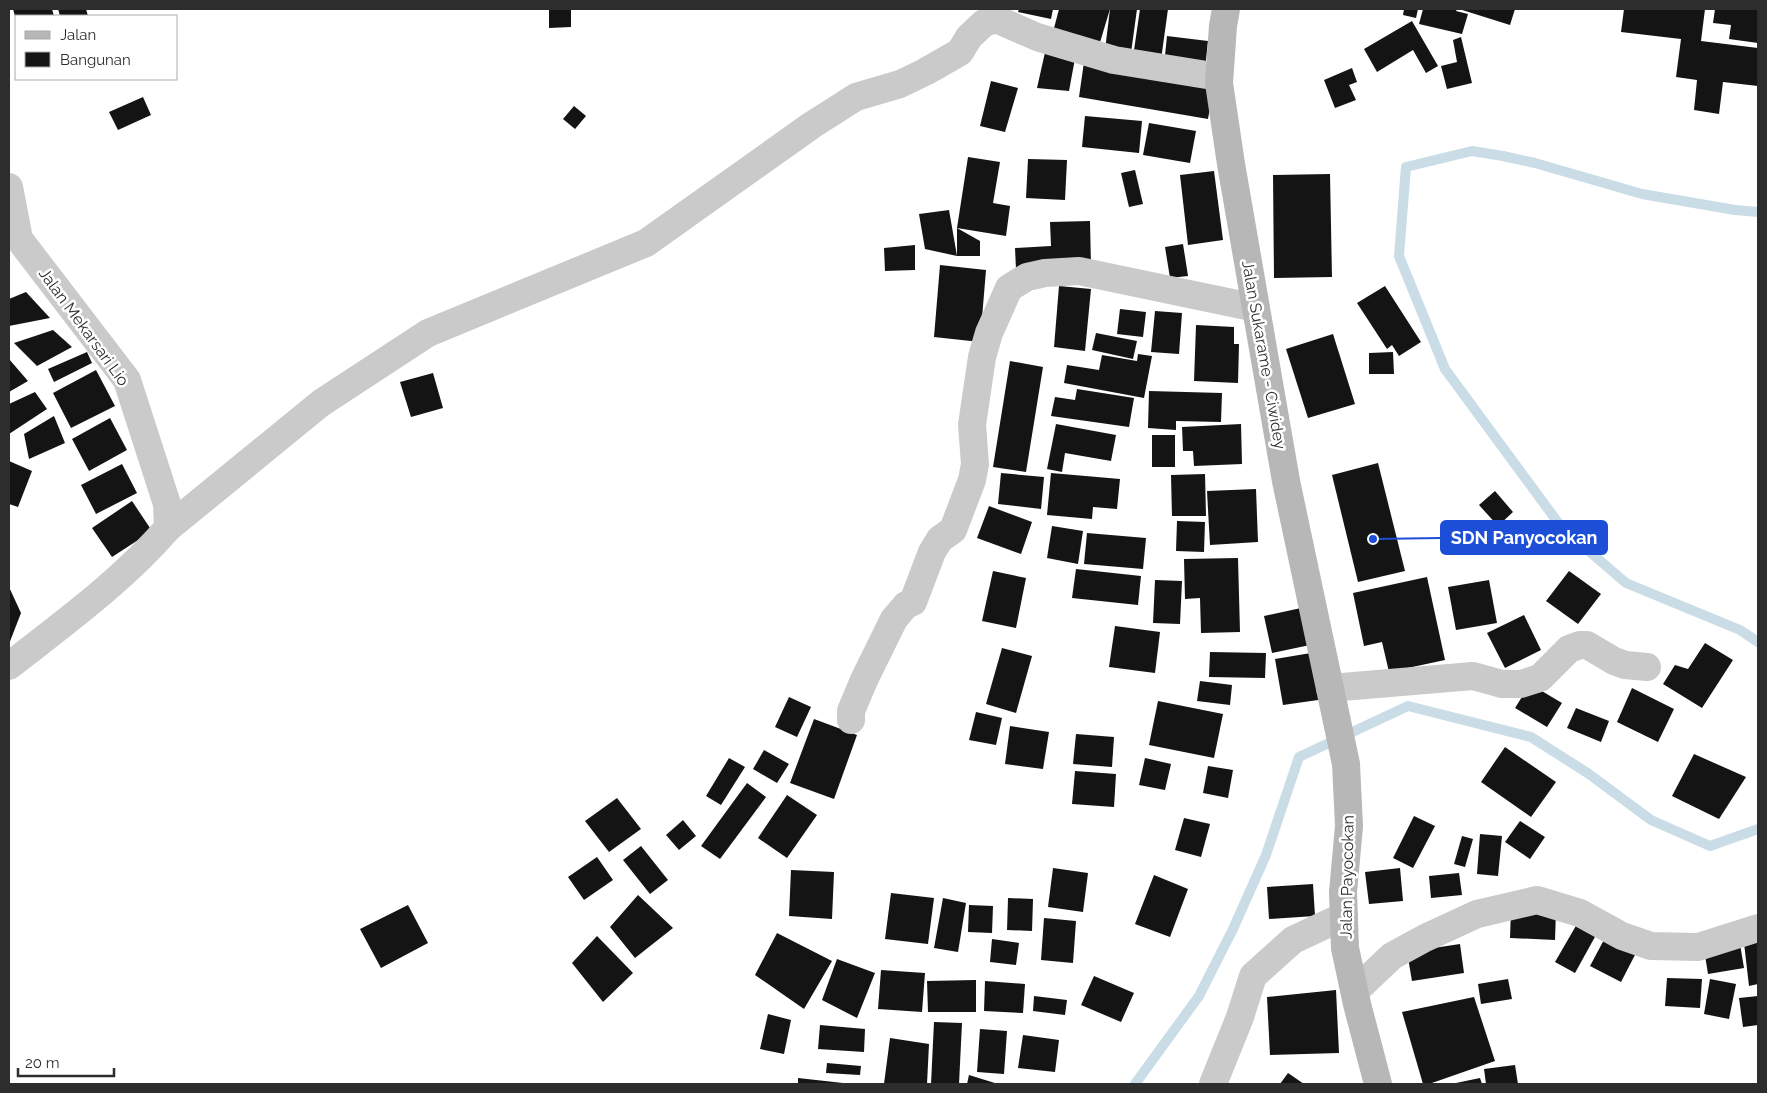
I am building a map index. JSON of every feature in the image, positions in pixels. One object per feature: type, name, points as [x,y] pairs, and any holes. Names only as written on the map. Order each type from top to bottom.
[{"type":"street","name":"Jalan Sukarame - Ciwidey","points":[[1226,9],[1219,77],[1231,164],[1286,481],[1330,693]]},
{"type":"street","points":[[9,666],[95,599],[151,547],[168,528],[321,403],[428,333],[646,243],[812,125],[856,97],[900,84],[960,52],[970,37],[984,23],[996,19],[1036,37],[1114,60],[1219,77]]},
{"type":"street","name":"Jalan Mekarsari Lio","points":[[9,187],[19,239],[127,380],[167,504],[168,528]]},
{"type":"street","points":[[851,720],[851,711],[894,619],[906,605],[912,602],[932,552],[940,539],[953,530],[965,500],[975,464],[972,425],[982,357],[989,333],[1009,288],[1027,277],[1078,271],[1256,308]]},
{"type":"street","points":[[1330,693],[1473,676],[1502,684],[1521,684],[1540,678],[1569,649],[1580,645],[1587,645],[1614,661],[1625,665],[1647,667]]},
{"type":"street","name":"Jalan Payocokan","points":[[1330,693],[1346,764],[1349,826],[1343,892],[1345,948],[1378,1084]]},
{"type":"street","points":[[1355,991],[1392,956],[1425,938],[1477,914],[1537,900],[1580,913],[1622,936],[1651,946],[1698,947],[1757,930]]},
{"type":"street","points":[[1213,1084],[1240,1016],[1252,976],[1293,940],[1344,916]]},
{"type":"building","points":[[13,9],[52,9],[54,15],[15,15]]},
{"type":"building","points":[[58,9],[86,9],[88,15],[60,15]]},
{"type":"building","points":[[549,9],[571,9],[571,27],[549,28]]},
{"type":"building","points":[[1019,9],[1053,9],[1051,19],[1018,12]]},
{"type":"building","points":[[1059,9],[1110,9],[1098,49],[1052,36]]},
{"type":"building","points":[[1110,9],[1137,9],[1131,53],[1105,50]]},
{"type":"building","points":[[1140,9],[1168,9],[1161,60],[1133,57]]},
{"type":"building","points":[[1404,9],[1418,9],[1416,18],[1403,15]]},
{"type":"building","points":[[1423,9],[1457,9],[1456,11],[1468,14],[1462,34],[1419,24]]},
{"type":"building","points":[[1459,9],[1515,9],[1510,25]]},
{"type":"building","points":[[1624,9],[1705,9],[1701,41],[1758,48],[1758,86],[1723,82],[1719,114],[1694,110],[1697,80],[1676,77],[1681,39],[1621,32]]},
{"type":"building","points":[[1715,9],[1758,9],[1758,43],[1729,39],[1731,25],[1713,23]]},
{"type":"building","points":[[1412,21],[1438,66],[1426,73],[1413,50],[1377,72],[1364,49]]},
{"type":"building","points":[[1167,36],[1208,41],[1205,69],[1164,65]]},
{"type":"building","points":[[1461,37],[1472,83],[1447,89],[1441,66],[1457,62],[1453,40]]},
{"type":"building","points":[[1046,48],[1076,53],[1069,91],[1037,88]]},
{"type":"building","points":[[1084,62],[1214,84],[1208,119],[1079,97]]},
{"type":"building","points":[[1352,68],[1357,82],[1349,85],[1356,100],[1335,108],[1324,80]]},
{"type":"building","points":[[991,81],[1018,88],[1005,132],[980,126]]},
{"type":"building","points":[[143,97],[151,115],[118,130],[109,112]]},
{"type":"building","points":[[574,106],[586,116],[575,129],[563,119]]},
{"type":"building","points":[[1085,116],[1142,121],[1139,153],[1082,147]]},
{"type":"building","points":[[1149,123],[1196,131],[1190,163],[1143,155]]},
{"type":"building","points":[[968,157],[1000,162],[993,203],[1010,206],[1006,236],[957,228]]},
{"type":"building","points":[[1028,159],[1067,160],[1065,200],[1026,198]]},
{"type":"building","points":[[1135,170],[1143,204],[1129,207],[1121,173]]},
{"type":"building","points":[[1214,171],[1223,240],[1188,245],[1180,175]]},
{"type":"building","points":[[1330,174],[1332,277],[1274,278],[1273,175]]},
{"type":"building","points":[[949,210],[957,256],[925,249],[919,214]]},
{"type":"building","points":[[1090,221],[1091,266],[1016,269],[1015,248],[1051,246],[1050,222]]},
{"type":"building","points":[[957,228],[980,241],[980,256],[957,256]]},
{"type":"building","points":[[1183,244],[1188,276],[1170,278],[1165,247]]},
{"type":"building","points":[[915,245],[915,270],[885,271],[884,248]]},
{"type":"building","points":[[940,265],[986,270],[980,342],[934,337]]},
{"type":"building","points":[[1059,286],[1091,289],[1085,351],[1054,347]]},
{"type":"building","points":[[1385,286],[1421,342],[1399,356],[1392,345],[1387,349],[1357,303]]},
{"type":"building","points":[[26,292],[50,318],[9,326],[9,299]]},
{"type":"building","points":[[1120,309],[1146,312],[1143,337],[1117,334]]},
{"type":"building","points":[[1155,311],[1182,313],[1179,354],[1151,352]]},
{"type":"building","points":[[1196,325],[1234,327],[1234,344],[1239,344],[1238,383],[1194,381]]},
{"type":"building","points":[[53,330],[72,347],[37,366],[14,343]]},
{"type":"building","points":[[1096,333],[1137,341],[1133,359],[1092,350]]},
{"type":"building","points":[[1333,334],[1355,404],[1308,418],[1286,349]]},
{"type":"building","points":[[87,352],[92,363],[54,382],[48,369]]},
{"type":"building","points":[[1393,352],[1394,374],[1369,374],[1369,353]]},
{"type":"building","points":[[1138,354],[1152,356],[1144,398],[1064,383],[1067,365],[1099,370],[1102,355],[1137,361]]},
{"type":"building","points":[[9,359],[28,381],[9,392]]},
{"type":"building","points":[[1010,361],[1043,367],[1026,472],[993,467]]},
{"type":"building","points":[[96,370],[115,406],[71,428],[53,393]]},
{"type":"building","points":[[433,373],[443,408],[411,417],[400,382]]},
{"type":"building","points":[[1077,389],[1134,398],[1129,427],[1051,416],[1055,397],[1075,400]]},
{"type":"building","points":[[1149,391],[1222,393],[1221,422],[1176,421],[1176,430],[1148,428]]},
{"type":"building","points":[[35,392],[47,409],[9,434],[9,404]]},
{"type":"building","points":[[54,416],[65,443],[29,459],[24,434]]},
{"type":"building","points":[[110,418],[127,450],[89,471],[72,439]]},
{"type":"building","points":[[1056,424],[1116,435],[1111,461],[1065,453],[1062,472],[1047,469]]},
{"type":"building","points":[[1241,424],[1242,464],[1194,466],[1193,451],[1183,451],[1182,427]]},
{"type":"building","points":[[1152,435],[1175,435],[1175,467],[1152,467]]},
{"type":"building","points":[[9,461],[32,471],[18,507],[9,504]]},
{"type":"building","points":[[1378,463],[1405,571],[1358,582],[1332,475]]},
{"type":"building","points":[[122,464],[137,493],[96,514],[81,485]]},
{"type":"building","points":[[1001,473],[1044,477],[1041,509],[998,504]]},
{"type":"building","points":[[1051,473],[1120,479],[1117,509],[1093,507],[1092,519],[1047,515]]},
{"type":"building","points":[[1205,474],[1206,516],[1172,516],[1171,475]]},
{"type":"building","points":[[1256,489],[1258,542],[1210,545],[1207,491]]},
{"type":"building","points":[[1495,491],[1513,512],[1498,526],[1479,505]]},
{"type":"building","points":[[132,501],[152,531],[112,557],[92,528]]},
{"type":"building","points":[[989,506],[1032,522],[1021,554],[977,538]]},
{"type":"building","points":[[1177,521],[1205,522],[1204,552],[1176,551]]},
{"type":"building","points":[[1052,526],[1083,531],[1078,564],[1047,558]]},
{"type":"building","points":[[1087,533],[1146,538],[1143,569],[1084,564]]},
{"type":"building","points":[[1238,558],[1240,632],[1201,633],[1200,598],[1185,599],[1184,559]]},
{"type":"building","points":[[1076,569],[1141,576],[1138,605],[1072,598]]},
{"type":"building","points":[[993,571],[1026,578],[1016,628],[982,621]]},
{"type":"building","points":[[1569,571],[1601,594],[1578,624],[1546,601]]},
{"type":"building","points":[[1427,577],[1445,660],[1389,672],[1382,642],[1364,646],[1353,593]]},
{"type":"building","points":[[1155,580],[1182,581],[1180,624],[1153,623]]},
{"type":"building","points":[[1489,580],[1497,623],[1456,630],[1448,587]]},
{"type":"building","points":[[9,587],[21,613],[9,644]]},
{"type":"building","points":[[1301,608],[1310,645],[1272,653],[1264,616]]},
{"type":"building","points":[[1524,615],[1541,650],[1505,668],[1487,633]]},
{"type":"building","points":[[1115,626],[1160,632],[1155,673],[1109,667]]},
{"type":"building","points":[[1705,643],[1733,660],[1702,708],[1663,684],[1675,665],[1688,669]]},
{"type":"building","points":[[1002,648],[1032,656],[1016,713],[986,704]]},
{"type":"building","points":[[1210,652],[1266,653],[1265,678],[1209,677]]},
{"type":"building","points":[[1317,652],[1325,699],[1283,705],[1275,659]]},
{"type":"building","points":[[1200,681],[1232,685],[1230,705],[1197,701]]},
{"type":"building","points":[[1530,684],[1562,703],[1547,727],[1515,708]]},
{"type":"building","points":[[1632,688],[1674,709],[1658,742],[1617,722]]},
{"type":"building","points":[[789,697],[811,707],[797,737],[775,727]]},
{"type":"building","points":[[1158,701],[1223,714],[1214,758],[1149,745]]},
{"type":"building","points":[[1576,708],[1609,721],[1601,742],[1567,728]]},
{"type":"building","points":[[976,712],[1002,718],[996,745],[969,740]]},
{"type":"building","points":[[814,719],[857,735],[834,799],[790,783]]},
{"type":"building","points":[[1010,726],[1049,732],[1043,769],[1005,764]]},
{"type":"building","points":[[1076,734],[1114,737],[1112,767],[1073,764]]},
{"type":"building","points":[[1505,747],[1556,782],[1531,817],[1481,782]]},
{"type":"building","points":[[764,750],[789,764],[777,783],[753,769]]},
{"type":"building","points":[[1694,754],[1746,777],[1719,819],[1672,796]]},
{"type":"building","points":[[729,758],[745,767],[721,805],[706,796]]},
{"type":"building","points":[[1145,758],[1171,764],[1165,790],[1139,785]]},
{"type":"building","points":[[1208,766],[1233,770],[1228,798],[1203,793]]},
{"type":"building","points":[[1075,771],[1116,774],[1114,807],[1072,804]]},
{"type":"building","points":[[747,783],[766,797],[720,859],[701,846]]},
{"type":"building","points":[[787,795],[817,815],[787,858],[758,838]]},
{"type":"building","points":[[617,798],[641,829],[609,852],[585,821]]},
{"type":"building","points":[[1414,816],[1435,826],[1413,868],[1393,858]]},
{"type":"building","points":[[1184,818],[1210,824],[1201,857],[1175,850]]},
{"type":"building","points":[[683,820],[696,836],[679,850],[666,835]]},
{"type":"building","points":[[1520,821],[1545,837],[1530,859],[1505,842]]},
{"type":"building","points":[[1480,834],[1502,836],[1498,876],[1477,874]]},
{"type":"building","points":[[1462,836],[1473,839],[1465,867],[1454,864]]},
{"type":"building","points":[[641,846],[668,880],[650,894],[623,860]]},
{"type":"building","points":[[597,857],[613,880],[584,900],[568,877]]},
{"type":"building","points":[[1053,868],[1088,873],[1083,912],[1048,907]]},
{"type":"building","points":[[1400,868],[1403,901],[1369,904],[1365,872]]},
{"type":"building","points":[[791,870],[834,872],[832,919],[789,916]]},
{"type":"building","points":[[1459,873],[1462,895],[1431,898],[1429,876]]},
{"type":"building","points":[[1154,875],[1188,889],[1170,937],[1135,924]]},
{"type":"building","points":[[1313,884],[1315,916],[1269,919],[1267,887]]},
{"type":"building","points":[[891,893],[934,898],[928,944],[885,939]]},
{"type":"building","points":[[638,895],[673,928],[635,958],[610,927]]},
{"type":"building","points":[[943,898],[966,903],[958,952],[934,948]]},
{"type":"building","points":[[1008,898],[1033,899],[1032,931],[1007,930]]},
{"type":"building","points":[[408,905],[428,943],[381,968],[360,929]]},
{"type":"building","points":[[969,905],[993,906],[992,933],[968,932]]},
{"type":"building","points":[[1511,909],[1556,911],[1555,940],[1510,938]]},
{"type":"building","points":[[1044,918],[1076,921],[1073,963],[1041,960]]},
{"type":"building","points":[[1577,924],[1596,935],[1575,973],[1555,962]]},
{"type":"building","points":[[777,933],[832,961],[804,1009],[755,975]]},
{"type":"building","points":[[597,936],[633,973],[603,1002],[572,963]]},
{"type":"building","points":[[1606,936],[1637,951],[1621,982],[1590,966]]},
{"type":"building","points":[[992,939],[1019,943],[1016,965],[990,962]]},
{"type":"building","points":[[1758,941],[1758,984],[1749,986],[1744,943]]},
{"type":"building","points":[[1460,944],[1464,973],[1412,981],[1407,952]]},
{"type":"building","points":[[1740,944],[1744,968],[1708,974],[1704,949]]},
{"type":"building","points":[[837,959],[875,973],[857,1018],[822,1000]]},
{"type":"building","points":[[881,970],[925,973],[922,1012],[878,1009]]},
{"type":"building","points":[[1094,976],[1134,993],[1121,1022],[1081,1005]]},
{"type":"building","points":[[1667,978],[1702,979],[1700,1008],[1665,1006]]},
{"type":"building","points":[[1508,979],[1512,999],[1481,1004],[1478,984]]},
{"type":"building","points":[[1710,979],[1736,984],[1729,1019],[1704,1014]]},
{"type":"building","points":[[976,980],[976,1012],[928,1012],[927,981]]},
{"type":"building","points":[[985,981],[1025,984],[1023,1013],[984,1011]]},
{"type":"building","points":[[1336,990],[1339,1053],[1270,1055],[1267,997]]},
{"type":"building","points":[[1034,996],[1067,1000],[1065,1015],[1033,1011]]},
{"type":"building","points":[[1758,996],[1758,1025],[1743,1027],[1739,998]]},
{"type":"building","points":[[1474,997],[1495,1061],[1429,1084],[1423,1084],[1402,1012]]},
{"type":"building","points":[[768,1014],[791,1020],[784,1054],[760,1049]]},
{"type":"building","points":[[934,1022],[962,1023],[959,1084],[931,1084]]},
{"type":"building","points":[[820,1025],[865,1029],[864,1052],[818,1049]]},
{"type":"building","points":[[980,1029],[1007,1031],[1004,1074],[977,1072]]},
{"type":"building","points":[[1023,1035],[1059,1040],[1055,1072],[1018,1068]]},
{"type":"building","points":[[890,1038],[929,1044],[927,1084],[884,1084]]},
{"type":"building","points":[[827,1063],[861,1066],[860,1075],[826,1073]]},
{"type":"building","points":[[1515,1065],[1518,1084],[1486,1084],[1484,1069]]},
{"type":"building","points":[[1288,1073],[1304,1084],[1280,1084]]},
{"type":"building","points":[[969,1075],[998,1084],[967,1084]]},
{"type":"building","points":[[798,1078],[843,1083],[798,1084]]},
{"type":"building","points":[[1480,1078],[1482,1084],[1456,1083]]},
{"type":"waterway","points":[[1758,212],[1735,210],[1642,194],[1535,163],[1472,151],[1406,167],[1399,256],[1445,369],[1562,528],[1626,583],[1740,630],[1758,642]]},
{"type":"waterway","points":[[1135,1084],[1199,996],[1233,929],[1266,855],[1299,757],[1408,706],[1531,737],[1589,774],[1651,820],[1710,846],[1758,829]]},
{"type":"place","name":"SDN Panyocokan","points":[[1373,539]]}]
